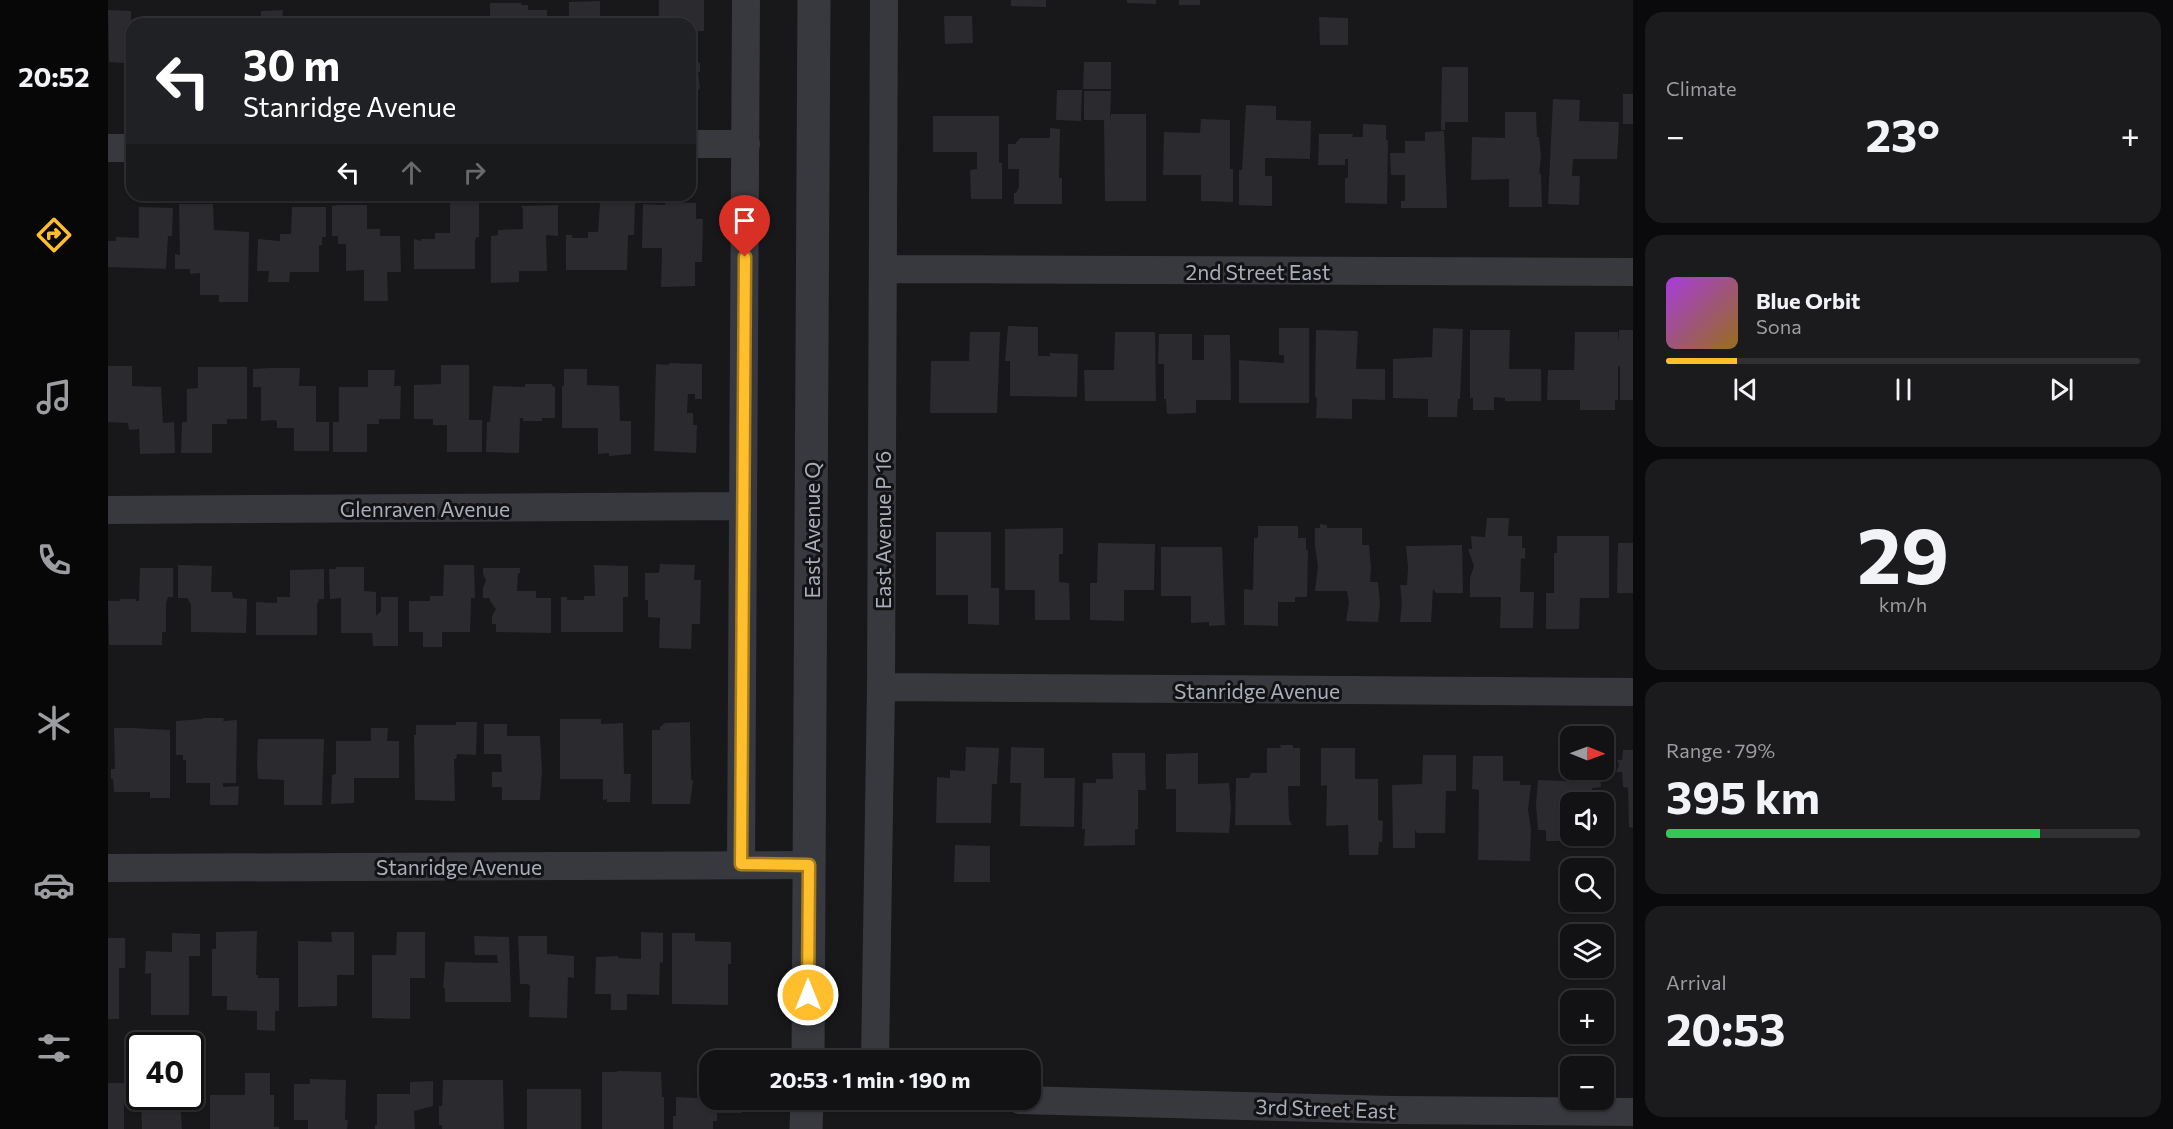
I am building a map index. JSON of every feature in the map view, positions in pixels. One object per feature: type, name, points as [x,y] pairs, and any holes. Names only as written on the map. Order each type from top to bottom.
[{"type":"street","points":[[741,864],[746,0]]},
{"type":"street","name":"East Avenue Q","points":[[808,1050],[814,0]]},
{"type":"street","name":"East Avenue P 16","points":[[875,1050],[881,687],[884,0]]},
{"type":"street","points":[[696,144],[746,144]]},
{"type":"street","points":[[108,148],[126,148]]},
{"type":"street","name":"2nd Street East","points":[[883,269],[1633,272]]},
{"type":"street","name":"Glenraven Avenue","points":[[108,510],[743,506]]},
{"type":"street","name":"Stanridge Avenue","points":[[881,687],[1633,692]]},
{"type":"street","name":"Stanridge Avenue","points":[[108,868],[809,865]]},
{"type":"street","name":"3rd Street East","points":[[1041,1101],[1392,1110],[1633,1112]]},
{"type":"street","points":[[806,1129],[807,1110]]},
{"type":"building","points":[[659,0],[704,0],[704,31],[696,31],[696,18],[659,18]]},
{"type":"building","points":[[1011,0],[1046,0],[1046,7],[1011,6]]},
{"type":"building","points":[[1127,0],[1156,0],[1156,4],[1127,3]]},
{"type":"building","points":[[1179,0],[1200,0],[1200,5],[1179,5]]},
{"type":"building","points":[[600,1],[600,18],[569,18],[569,2]]},
{"type":"building","points":[[490,3],[522,3],[521,5],[528,5],[528,10],[547,10],[547,18],[490,18]]},
{"type":"building","points":[[108,10],[131,11],[131,18],[126,18],[126,59],[124,63],[109,62]]},
{"type":"building","points":[[283,10],[282,18],[261,18],[261,11]]},
{"type":"building","points":[[944,16],[972,16],[973,43],[945,44]]},
{"type":"building","points":[[1319,17],[1348,18],[1348,45],[1320,45]]},
{"type":"building","points":[[696,62],[700,63],[700,72],[698,72],[700,88],[696,90]]},
{"type":"building","points":[[1084,62],[1111,62],[1111,89],[1083,89]]},
{"type":"building","points":[[1442,67],[1468,67],[1468,122],[1445,122],[1445,130],[1441,130]]},
{"type":"building","points":[[1057,90],[1082,90],[1081,121],[1056,120]]},
{"type":"building","points":[[1084,91],[1111,91],[1110,121],[1111,114],[1146,114],[1146,201],[1105,201],[1104,120],[1084,120]]},
{"type":"building","points":[[1623,94],[1633,94],[1633,124],[1623,124]]},
{"type":"building","points":[[1553,99],[1580,100],[1579,121],[1619,122],[1617,159],[1573,159],[1572,176],[1580,176],[1579,205],[1548,204]]},
{"type":"building","points":[[1246,105],[1276,106],[1276,120],[1311,121],[1310,159],[1265,158],[1265,176],[1272,176],[1272,206],[1239,205],[1239,170],[1242,170]]},
{"type":"building","points":[[1505,112],[1536,112],[1537,137],[1539,137],[1541,156],[1539,175],[1541,173],[1542,207],[1509,207],[1509,179],[1471,180],[1472,137],[1505,138]]},
{"type":"building","points":[[933,116],[999,116],[1002,199],[971,199],[970,170],[977,169],[977,152],[933,152]]},
{"type":"building","points":[[1201,119],[1230,120],[1233,202],[1201,201],[1201,175],[1163,175],[1164,132],[1200,133]]},
{"type":"building","points":[[1363,124],[1386,125],[1386,140],[1388,140],[1387,204],[1345,203],[1348,159],[1345,159],[1345,165],[1318,165],[1319,134],[1353,134],[1352,137],[1363,137]]},
{"type":"building","points":[[1050,128],[1060,129],[1059,178],[1062,178],[1062,204],[1014,204],[1014,193],[1019,187],[1019,169],[1008,169],[1008,144],[1015,144],[1020,138],[1050,138]]},
{"type":"building","points":[[1444,131],[1447,208],[1401,208],[1401,201],[1405,201],[1405,175],[1391,175],[1390,153],[1405,153],[1405,141],[1425,141],[1425,132]]},
{"type":"building","points":[[450,202],[479,203],[479,237],[476,237],[475,242],[475,269],[414,269],[414,239],[421,241],[421,239],[435,239],[435,233],[450,233]]},
{"type":"building","points":[[665,202],[696,203],[696,219],[703,219],[702,262],[695,262],[695,286],[661,287],[662,248],[642,248],[643,204],[665,205]]},
{"type":"building","points":[[600,203],[635,203],[634,235],[628,235],[627,270],[566,270],[566,235],[572,235],[572,238],[588,238],[588,232],[598,232]]},
{"type":"building","points":[[179,204],[213,204],[214,230],[249,232],[248,302],[219,302],[219,295],[200,295],[200,273],[190,274],[190,269],[175,269],[175,254],[180,255]]},
{"type":"building","points":[[367,205],[367,229],[380,229],[380,236],[400,236],[401,272],[387,272],[388,301],[364,301],[364,270],[346,271],[346,244],[338,244],[338,236],[332,236],[332,206]]},
{"type":"building","points":[[558,205],[558,236],[546,235],[547,271],[519,271],[519,282],[491,283],[491,236],[498,235],[498,230],[523,229],[521,206]]},
{"type":"building","points":[[139,207],[173,208],[172,236],[168,236],[166,269],[108,267],[108,241],[116,241],[116,237],[139,238]]},
{"type":"building","points":[[292,207],[326,207],[326,237],[322,237],[322,245],[319,245],[319,272],[290,272],[289,282],[268,282],[269,271],[257,271],[258,239],[280,241],[280,234],[291,234]]},
{"type":"building","points":[[1008,326],[1038,327],[1038,356],[1050,356],[1050,353],[1078,354],[1077,397],[1010,396],[1010,361],[1005,361]]},
{"type":"building","points":[[1279,328],[1309,328],[1309,403],[1239,403],[1239,360],[1284,363],[1284,355],[1279,355]]},
{"type":"building","points":[[1433,328],[1463,329],[1457,417],[1428,417],[1428,399],[1393,398],[1393,359],[1432,357]]},
{"type":"building","points":[[1316,330],[1358,331],[1356,369],[1385,369],[1385,400],[1352,399],[1352,419],[1316,418]]},
{"type":"building","points":[[1470,330],[1510,330],[1509,369],[1541,369],[1541,401],[1505,401],[1505,398],[1494,397],[1494,410],[1473,410],[1473,398],[1470,398]]},
{"type":"building","points":[[1619,330],[1633,330],[1633,400],[1620,400],[1620,366],[1618,366],[1618,400],[1615,400],[1615,410],[1580,410],[1580,400],[1547,400],[1548,370],[1574,370],[1575,332],[1618,332],[1619,343]]},
{"type":"building","points":[[970,332],[1000,332],[997,413],[930,413],[931,361],[969,361]]},
{"type":"building","points":[[1115,332],[1155,332],[1156,401],[1085,401],[1084,370],[1114,370]]},
{"type":"building","points":[[1159,334],[1192,334],[1192,360],[1204,360],[1204,335],[1230,335],[1231,400],[1196,400],[1196,413],[1167,414],[1166,399],[1164,399],[1164,364],[1158,364]]},
{"type":"building","points":[[669,363],[702,364],[702,399],[695,399],[695,394],[688,394],[687,413],[693,413],[693,425],[697,425],[696,453],[654,451],[656,364],[669,365]]},
{"type":"building","points":[[441,365],[469,365],[469,420],[482,420],[482,452],[447,452],[447,425],[433,425],[433,419],[414,419],[414,385],[441,384]]},
{"type":"building","points":[[108,366],[132,366],[132,386],[161,387],[163,423],[174,422],[175,453],[140,454],[139,429],[129,430],[128,423],[108,422]]},
{"type":"building","points":[[198,367],[247,367],[247,419],[227,419],[227,424],[212,424],[212,453],[181,453],[182,422],[187,422],[187,389],[198,388]]},
{"type":"building","points":[[300,368],[299,386],[316,386],[316,422],[329,422],[329,451],[294,451],[294,428],[277,428],[277,421],[274,420],[261,421],[261,387],[253,387],[253,369]]},
{"type":"building","points":[[564,369],[587,369],[587,385],[619,386],[620,421],[631,421],[631,454],[609,456],[609,453],[598,454],[598,428],[562,428]]},
{"type":"building","points":[[368,370],[395,370],[394,386],[401,386],[400,419],[379,419],[379,424],[367,424],[367,452],[333,452],[333,422],[339,422],[339,387],[368,387]]},
{"type":"building","points":[[525,384],[552,384],[555,387],[555,418],[523,421],[523,418],[520,418],[519,453],[486,452],[487,422],[490,422],[493,386],[525,387]]},
{"type":"building","points":[[1487,518],[1509,518],[1508,536],[1522,536],[1525,559],[1521,558],[1520,592],[1534,592],[1533,628],[1500,628],[1501,597],[1470,597],[1470,578],[1474,566],[1468,549],[1472,549],[1471,536],[1485,537]]},
{"type":"building","points":[[1320,524],[1327,525],[1327,528],[1362,528],[1362,545],[1369,545],[1370,582],[1378,582],[1380,604],[1378,622],[1346,621],[1349,603],[1347,591],[1315,591],[1318,566],[1315,528],[1320,528]]},
{"type":"building","points":[[1258,526],[1298,526],[1298,538],[1306,538],[1307,597],[1295,597],[1295,602],[1278,602],[1278,626],[1244,625],[1244,589],[1253,590],[1254,538],[1258,538]]},
{"type":"building","points":[[1063,528],[1063,554],[1059,554],[1059,582],[1069,583],[1070,620],[1035,620],[1035,590],[1005,590],[1005,529]]},
{"type":"building","points":[[936,532],[991,532],[991,588],[999,588],[999,625],[968,624],[968,595],[936,595]]},
{"type":"building","points":[[1557,536],[1609,536],[1609,598],[1580,598],[1579,629],[1546,629],[1546,593],[1554,593],[1554,553],[1557,553]]},
{"type":"building","points":[[1098,543],[1155,544],[1154,590],[1124,590],[1124,621],[1090,620],[1090,583],[1097,583]]},
{"type":"building","points":[[1618,543],[1633,543],[1633,593],[1617,593]]},
{"type":"building","points":[[1462,545],[1463,593],[1436,593],[1433,589],[1431,622],[1400,622],[1402,603],[1400,585],[1407,585],[1406,546]]},
{"type":"building","points":[[1161,547],[1222,547],[1225,625],[1209,626],[1209,622],[1191,623],[1191,596],[1161,596]]},
{"type":"building","points":[[660,564],[695,565],[694,580],[701,580],[700,624],[692,624],[691,649],[659,648],[660,618],[648,617],[648,600],[645,600],[645,573],[659,573]]},
{"type":"building","points":[[178,565],[212,566],[211,592],[232,592],[233,598],[247,599],[246,633],[191,632],[191,604],[187,598],[178,598]]},
{"type":"building","points":[[444,565],[474,565],[475,598],[471,598],[470,632],[442,632],[442,647],[423,647],[423,632],[409,632],[409,601],[430,601],[430,596],[443,596]]},
{"type":"building","points":[[594,565],[628,566],[628,597],[623,597],[623,632],[561,632],[561,597],[567,597],[567,600],[584,600],[584,596],[595,596]]},
{"type":"building","points":[[336,567],[364,567],[364,591],[376,592],[376,616],[381,611],[381,597],[398,597],[398,646],[373,646],[372,633],[341,633],[341,598],[330,599],[329,569],[336,569]]},
{"type":"building","points":[[140,568],[173,568],[173,597],[168,597],[166,603],[166,632],[162,632],[162,645],[109,645],[108,601],[136,599],[139,601]]},
{"type":"building","points":[[483,568],[520,568],[517,591],[536,591],[536,598],[551,598],[551,633],[496,632],[496,624],[492,624],[492,616],[496,609],[490,598],[483,598],[486,580]]},
{"type":"building","points":[[324,569],[324,599],[319,599],[317,605],[317,635],[256,635],[256,602],[277,603],[277,597],[290,597],[290,570]]},
{"type":"building","points":[[202,718],[237,720],[236,783],[223,783],[223,787],[239,786],[238,805],[210,805],[210,783],[186,783],[186,760],[183,760],[183,755],[176,755],[176,721]]},
{"type":"building","points":[[560,719],[601,719],[601,724],[623,723],[624,774],[631,774],[630,802],[603,800],[603,779],[560,779]]},
{"type":"building","points":[[456,722],[477,722],[476,755],[457,754],[454,759],[455,801],[415,800],[414,735],[416,735],[416,725],[456,725]]},
{"type":"building","points":[[690,722],[691,780],[693,780],[690,804],[652,804],[652,730],[660,730],[665,723]]},
{"type":"building","points":[[484,724],[507,724],[507,736],[540,736],[542,770],[540,800],[502,800],[502,787],[492,787],[492,772],[502,772],[501,754],[484,754]]},
{"type":"building","points":[[114,728],[170,730],[170,798],[150,798],[150,792],[114,792],[111,769],[115,769]]},
{"type":"building","points":[[371,728],[388,728],[387,741],[399,741],[399,778],[354,778],[354,803],[331,804],[332,775],[336,774],[336,741],[371,741]]},
{"type":"building","points":[[258,739],[324,739],[322,805],[284,805],[284,780],[258,779]]},
{"type":"building","points":[[1280,745],[1293,745],[1293,748],[1300,748],[1300,786],[1288,786],[1289,819],[1292,825],[1235,825],[1236,778],[1249,778],[1251,773],[1267,773],[1267,748],[1281,748]]},
{"type":"building","points":[[966,747],[999,748],[997,784],[992,784],[991,823],[936,823],[937,777],[950,778],[950,770],[965,771]]},
{"type":"building","points":[[1011,747],[1044,748],[1044,778],[1075,778],[1074,827],[1020,826],[1021,783],[1010,783]]},
{"type":"building","points":[[1321,748],[1355,748],[1355,779],[1378,779],[1378,820],[1383,821],[1382,842],[1379,842],[1378,855],[1349,855],[1348,825],[1326,826],[1327,785],[1321,786]]},
{"type":"building","points":[[1623,750],[1633,750],[1633,828],[1629,827],[1628,788],[1623,787],[1622,772],[1616,772],[1619,765],[1617,760],[1622,760]]},
{"type":"building","points":[[1112,753],[1145,753],[1146,790],[1138,790],[1138,829],[1135,829],[1135,845],[1084,846],[1083,783],[1096,783],[1096,779],[1113,779]]},
{"type":"building","points":[[1198,753],[1198,784],[1229,783],[1231,808],[1229,833],[1176,832],[1176,789],[1166,789],[1166,754]]},
{"type":"building","points":[[1423,755],[1456,755],[1456,791],[1446,791],[1445,833],[1417,833],[1415,830],[1415,848],[1393,848],[1392,785],[1422,784]]},
{"type":"building","points":[[1473,756],[1503,756],[1503,781],[1520,781],[1520,785],[1531,785],[1528,809],[1531,830],[1530,861],[1478,860],[1479,790],[1472,789]]},
{"type":"building","points":[[1538,780],[1601,780],[1601,787],[1592,788],[1592,792],[1560,792],[1560,841],[1546,841],[1546,830],[1538,830],[1536,805]]},
{"type":"building","points":[[955,845],[990,846],[990,882],[954,882]]},
{"type":"building","points":[[257,931],[256,975],[258,978],[279,978],[279,1011],[275,1011],[275,1031],[257,1030],[257,1011],[227,1010],[227,996],[212,996],[212,949],[216,949],[216,932]]},
{"type":"building","points":[[331,932],[354,932],[354,975],[337,975],[337,1006],[298,1007],[298,941],[332,942]]},
{"type":"building","points":[[397,932],[425,932],[425,978],[410,978],[410,1019],[372,1018],[372,955],[396,955]]},
{"type":"building","points":[[641,932],[663,933],[663,963],[660,962],[659,995],[627,994],[627,1010],[611,1010],[611,994],[595,994],[596,957],[618,956],[618,958],[641,959]]},
{"type":"building","points":[[172,933],[200,934],[200,956],[189,956],[189,1015],[151,1015],[151,973],[145,974],[146,951],[172,952]]},
{"type":"building","points":[[672,933],[695,933],[695,941],[731,942],[731,964],[728,964],[728,1005],[672,1004]]},
{"type":"building","points":[[474,936],[509,937],[511,1002],[445,1002],[445,988],[443,988],[445,962],[498,963],[497,955],[475,955]]},
{"type":"building","points":[[518,936],[547,936],[547,954],[574,956],[574,978],[568,977],[567,1018],[529,1017],[530,986],[520,984]]},
{"type":"building","points":[[108,938],[125,938],[125,968],[119,968],[119,1019],[108,1019]]},
{"type":"building","points":[[602,1072],[661,1072],[664,1129],[602,1129]]},
{"type":"building","points":[[245,1073],[270,1073],[270,1095],[274,1095],[274,1127],[279,1127],[279,1129],[210,1129],[210,1095],[245,1095]]},
{"type":"building","points":[[310,1079],[346,1080],[345,1120],[348,1120],[347,1129],[308,1129],[308,1120],[294,1120],[294,1084],[310,1084]]},
{"type":"building","points":[[443,1080],[503,1080],[504,1129],[442,1129],[442,1125],[439,1125],[439,1106],[442,1106]]},
{"type":"building","points":[[433,1081],[433,1106],[414,1111],[415,1129],[375,1129],[377,1094],[410,1094],[410,1082]]},
{"type":"building","points":[[108,1083],[124,1083],[124,1129],[108,1129]]},
{"type":"building","points":[[527,1089],[581,1089],[581,1129],[527,1129]]},
{"type":"building","points":[[676,1097],[699,1098],[699,1110],[742,1110],[742,1113],[717,1113],[717,1121],[713,1121],[713,1129],[673,1129],[673,1116],[676,1116]]},
{"type":"building","points":[[141,1110],[181,1110],[182,1129],[142,1129]]},
{"type":"route","points":[[745,257],[741,864],[809,865],[808,995]]}]
